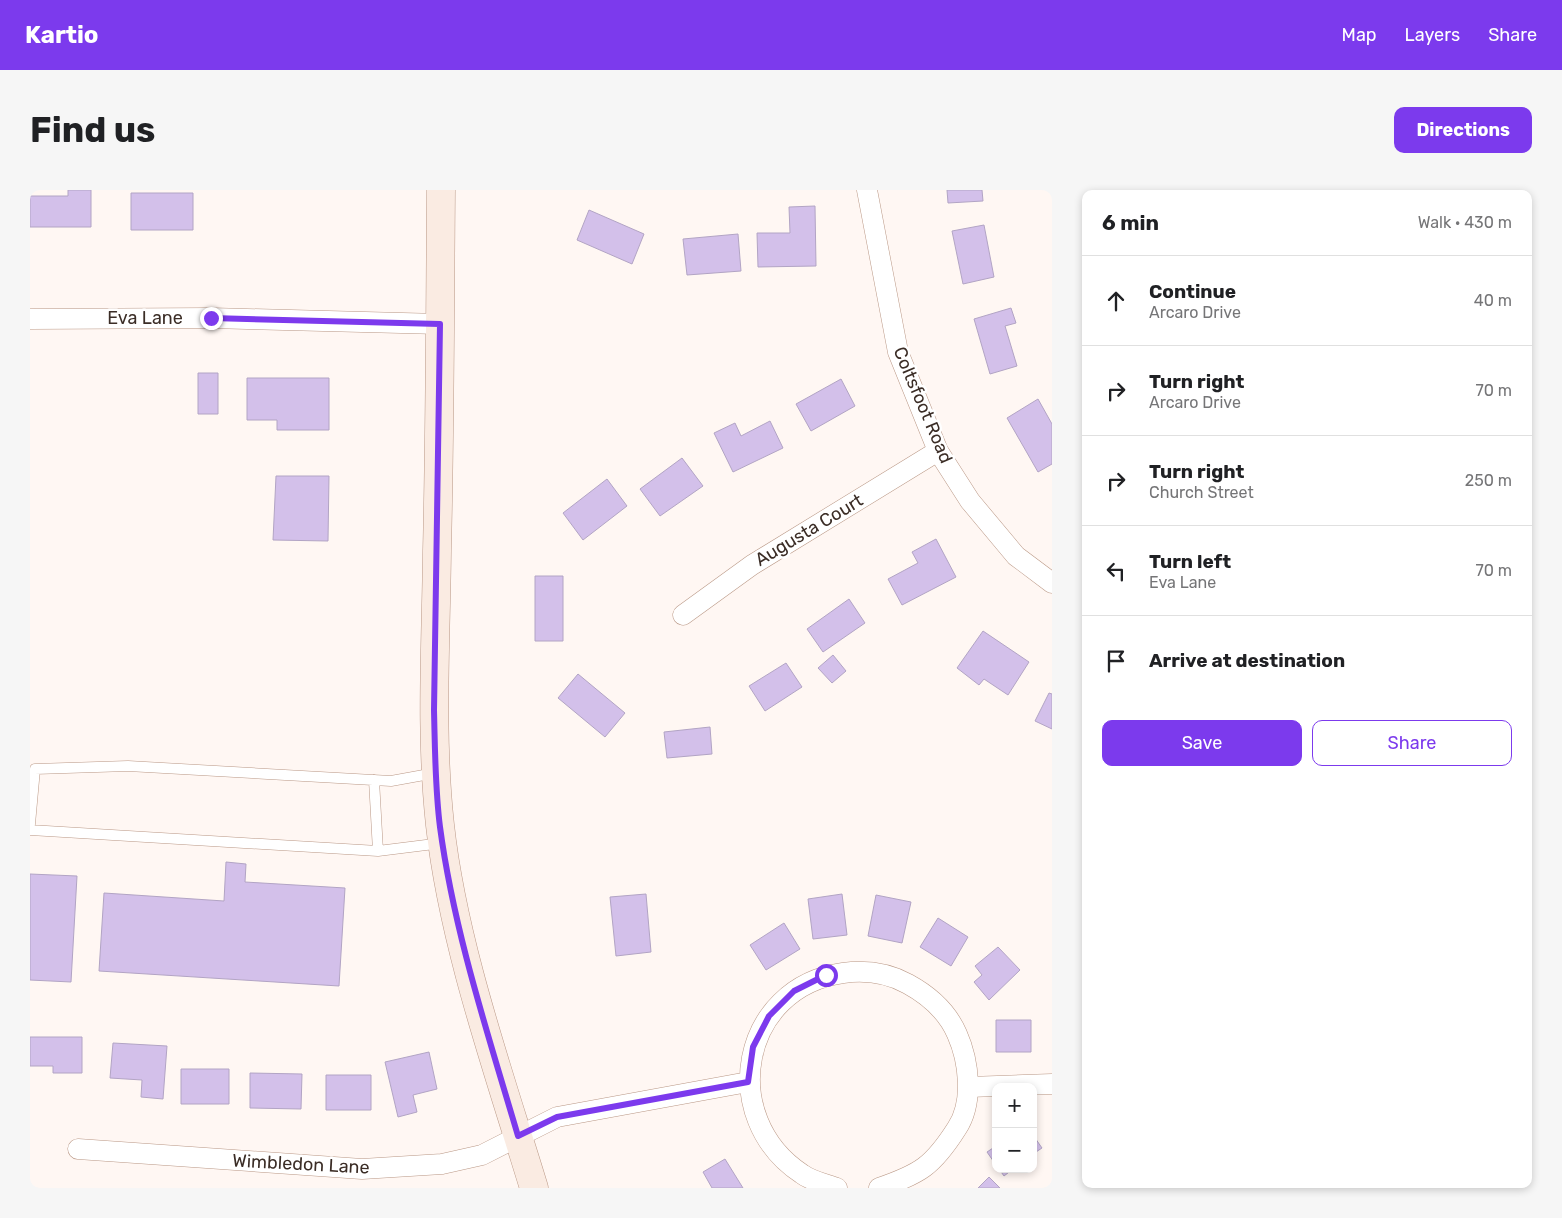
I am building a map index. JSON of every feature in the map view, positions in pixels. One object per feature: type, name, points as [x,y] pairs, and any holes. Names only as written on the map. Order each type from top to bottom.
[{"type":"street","points":[[441,190],[435,773],[443,843],[451,889],[475,988],[534,1188]]},
{"type":"street","name":"Coltsfoot Road","points":[[868,190],[898,352],[938,451],[970,501],[1016,556],[1052,584]]},
{"type":"street","name":"Eva Lane","points":[[30,319],[211,318],[440,324]]},
{"type":"street","name":"Augusta Court","points":[[683,615],[752,565],[938,451]]},
{"type":"street","points":[[837,1188],[802,1175],[774,1151],[755,1119],[748,1082],[753,1047],[769,1016],[794,991],[826,975],[861,970],[896,977],[927,994],[951,1020],[965,1052],[969,1087],[960,1124],[940,1155],[910,1178],[878,1188]]},
{"type":"street","name":"Wimbledon Lane","points":[[78,1149],[362,1169],[442,1164],[482,1154],[557,1117],[748,1082]]},
{"type":"street","points":[[969,1087],[1052,1084]]},
{"type":"lane","points":[[30,824],[34,769],[128,766],[391,781],[435,773]]},
{"type":"lane","points":[[374,780],[378,851]]},
{"type":"lane","points":[[30,830],[378,851],[443,843]]},
{"type":"building","points":[[68,190],[91,190],[91,227],[30,227],[30,196],[68,196]]},
{"type":"building","points":[[947,190],[982,190],[983,201],[948,203]]},
{"type":"building","points":[[131,193],[193,193],[193,230],[131,230]]},
{"type":"building","points":[[815,206],[816,266],[758,267],[757,233],[790,233],[789,207]]},
{"type":"building","points":[[589,210],[644,234],[632,264],[577,240]]},
{"type":"building","points":[[984,225],[994,277],[963,284],[952,231]]},
{"type":"building","points":[[738,234],[741,271],[687,275],[683,239]]},
{"type":"building","points":[[1011,308],[1016,323],[1005,326],[1017,366],[990,374],[974,319]]},
{"type":"building","points":[[198,373],[218,373],[218,414],[198,414]]},
{"type":"building","points":[[247,378],[329,378],[329,430],[277,430],[277,420],[247,420]]},
{"type":"building","points":[[841,379],[855,406],[811,431],[796,404]]},
{"type":"building","points":[[1038,399],[1052,424],[1052,464],[1038,472],[1007,418]]},
{"type":"building","points":[[770,421],[783,448],[733,472],[714,433],[735,423],[741,436]]},
{"type":"building","points":[[682,458],[703,486],[660,516],[640,489]]},
{"type":"building","points":[[276,476],[329,476],[328,541],[273,540]]},
{"type":"building","points":[[607,479],[627,506],[583,540],[563,513]]},
{"type":"building","points":[[936,539],[956,577],[902,605],[888,579],[918,563],[912,552]]},
{"type":"building","points":[[535,576],[563,576],[563,641],[535,641]]},
{"type":"building","points":[[849,599],[865,623],[823,652],[807,629]]},
{"type":"building","points":[[983,631],[1029,662],[1008,695],[984,679],[979,685],[957,668]]},
{"type":"building","points":[[833,655],[846,671],[832,683],[818,668]]},
{"type":"building","points":[[786,663],[802,687],[765,711],[749,686]]},
{"type":"building","points":[[578,674],[625,713],[605,737],[558,698]]},
{"type":"building","points":[[1049,693],[1052,694],[1052,729],[1035,721]]},
{"type":"building","points":[[710,727],[712,754],[667,758],[664,732]]},
{"type":"building","points":[[226,862],[246,864],[245,882],[345,888],[339,986],[99,971],[104,893],[224,901]]},
{"type":"building","points":[[30,874],[77,876],[71,982],[30,980]]},
{"type":"building","points":[[646,894],[651,952],[616,956],[610,897]]},
{"type":"building","points":[[842,894],[847,935],[813,939],[808,899]]},
{"type":"building","points":[[876,895],[911,902],[902,943],[868,936]]},
{"type":"building","points":[[938,918],[968,937],[951,966],[920,947]]},
{"type":"building","points":[[784,923],[800,949],[766,970],[750,945]]},
{"type":"building","points":[[998,947],[1020,970],[989,1000],[974,982],[982,975],[975,966]]},
{"type":"building","points":[[996,1020],[1031,1020],[1031,1052],[996,1052]]},
{"type":"building","points":[[30,1037],[82,1037],[82,1073],[53,1073],[53,1066],[30,1066]]},
{"type":"building","points":[[113,1043],[167,1046],[163,1099],[141,1097],[142,1080],[110,1078]]},
{"type":"building","points":[[429,1052],[437,1089],[413,1095],[417,1112],[398,1117],[385,1062]]},
{"type":"building","points":[[181,1069],[229,1069],[229,1104],[181,1104]]},
{"type":"building","points":[[250,1073],[302,1074],[301,1109],[250,1108]]},
{"type":"building","points":[[326,1075],[371,1075],[371,1110],[326,1110]]},
{"type":"building","points":[[1037,1141],[1042,1148],[1037,1151]]},
{"type":"building","points":[[992,1149],[992,1159],[987,1152]]},
{"type":"building","points":[[725,1159],[743,1188],[712,1188],[703,1172]]},
{"type":"building","points":[[989,1177],[1000,1188],[978,1188]]},
{"type":"route","points":[[211,318],[440,324],[434,710],[435,773],[440,826],[461,934],[477,997],[518,1136],[557,1117],[748,1082],[753,1047],[769,1016],[794,991],[826,975]]}]
